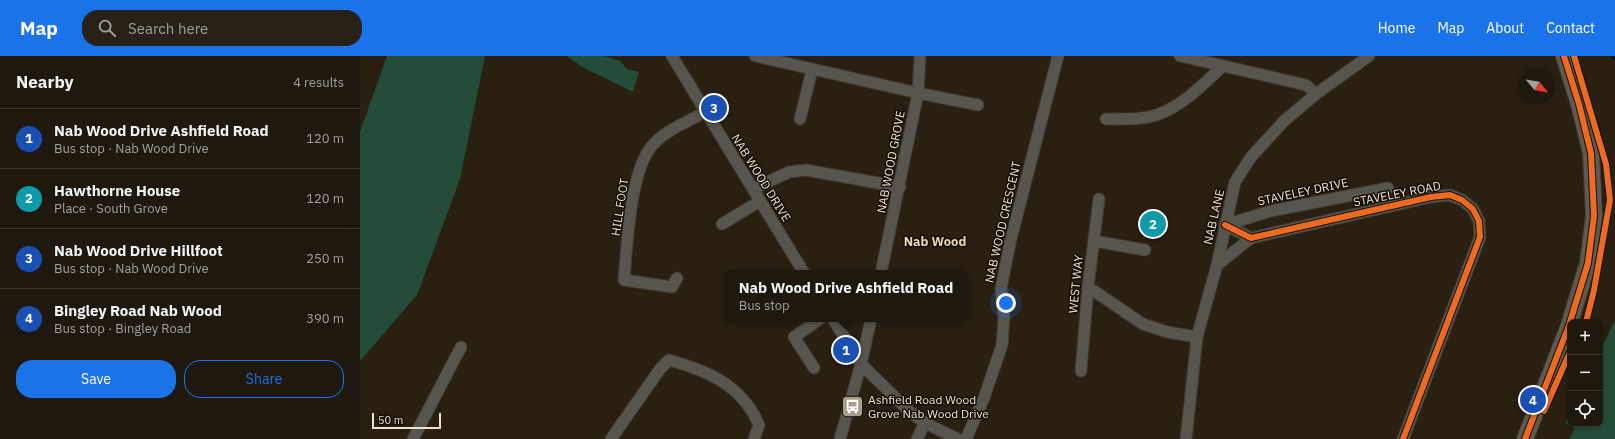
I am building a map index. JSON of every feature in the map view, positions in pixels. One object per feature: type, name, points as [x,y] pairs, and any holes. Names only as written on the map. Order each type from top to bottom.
[{"type":"highway","points":[[1564,56],[1579,104],[1591,153],[1594,216],[1588,263],[1571,319]]},
{"type":"highway","points":[[1525,439],[1567,330]]},
{"type":"street","name":"NAB WOOD DRIVE","points":[[672,56],[801,270]]},
{"type":"street","points":[[755,56],[812,70],[978,105]]},
{"type":"street","name":"NAB WOOD GROVE","points":[[882,270],[900,187],[918,93],[920,56]]},
{"type":"street","name":"NAB WOOD CRESCENT","points":[[966,439],[984,398],[1002,345],[1004,317],[1001,289],[1010,243],[1058,56]]},
{"type":"street","points":[[1180,56],[1306,85],[1316,94]]},
{"type":"street","name":"NAB LANE","points":[[1186,439],[1197,337],[1217,265],[1235,182],[1251,157],[1284,121],[1316,94],[1369,56]]},
{"type":"street","points":[[1106,119],[1137,119],[1151,117],[1172,108],[1223,66]]},
{"type":"street","points":[[800,119],[812,70]]},
{"type":"street","name":"HILL FOOT","points":[[677,278],[672,287],[624,280],[632,210],[639,174],[650,147],[659,139],[705,112]]},
{"type":"street","points":[[753,189],[788,172],[806,170],[900,187]]},
{"type":"street","name":"STAVELEY DRIVE","points":[[1225,225],[1271,211],[1388,188]]},
{"type":"street","name":"STAVELEY ROAD","points":[[1217,265],[1251,238],[1431,196],[1450,195],[1462,200],[1473,209],[1479,221],[1480,237],[1403,439]]},
{"type":"street","name":"WEST WAY","points":[[1081,371],[1088,287],[1099,200]]},
{"type":"street","points":[[722,224],[760,201]]},
{"type":"street","points":[[1225,225],[1251,238]]},
{"type":"street","points":[[1094,241],[1145,250]]},
{"type":"street","points":[[1088,287],[1143,324],[1167,332],[1197,337]]},
{"type":"street","points":[[814,368],[794,337],[816,322]]},
{"type":"street","points":[[835,322],[861,364],[909,411],[925,423],[958,439]]},
{"type":"street","points":[[840,439],[861,364],[870,322]]},
{"type":"street","points":[[413,439],[461,347]]},
{"type":"street","points":[[611,439],[660,369],[669,360],[700,369],[719,379],[740,397],[753,412],[759,425],[754,439]]},
{"type":"street","points":[[917,439],[925,423]]},
{"type":"green space","points":[[387,56],[485,56],[460,179],[417,295],[360,361],[360,132]]},
{"type":"green space","points":[[567,56],[604,56],[620,61],[627,69],[639,72],[633,92],[582,67]]},
{"type":"green space","points":[[1615,320],[1615,439],[1569,439],[1575,428],[1573,427],[1603,427],[1603,345]]},
{"type":"waterway","points":[[1612,56],[1615,59]]},
{"type":"cycle path","points":[[1564,56],[1579,104],[1591,153],[1594,216],[1588,263],[1571,319]]},
{"type":"cycle path","points":[[1574,56],[1606,164],[1610,200],[1594,290],[1587,319]]},
{"type":"cycle path","points":[[1225,225],[1251,238],[1431,197],[1450,195],[1462,200],[1473,209],[1479,221],[1480,237],[1403,439]]},
{"type":"cycle path","points":[[1525,439],[1567,331]]},
{"type":"cycle path","points":[[1544,411],[1569,355]]},
{"type":"place","name":"Nab Wood Drive Hillfoot","points":[[714,108]]},
{"type":"place","name":"Hawthorne House","points":[[1153,224]]},
{"type":"place","name":"Nab Wood Drive Ashfield Road","points":[[846,350]]},
{"type":"place","name":"Bingley Road Nab Wood","points":[[1533,400]]},
{"type":"place","name":"Ashfield Road Wood Grove Nab Wood Drive","points":[[853,407]]},
{"type":"district","name":"Nab Wood","points":[[935,241]]}]
